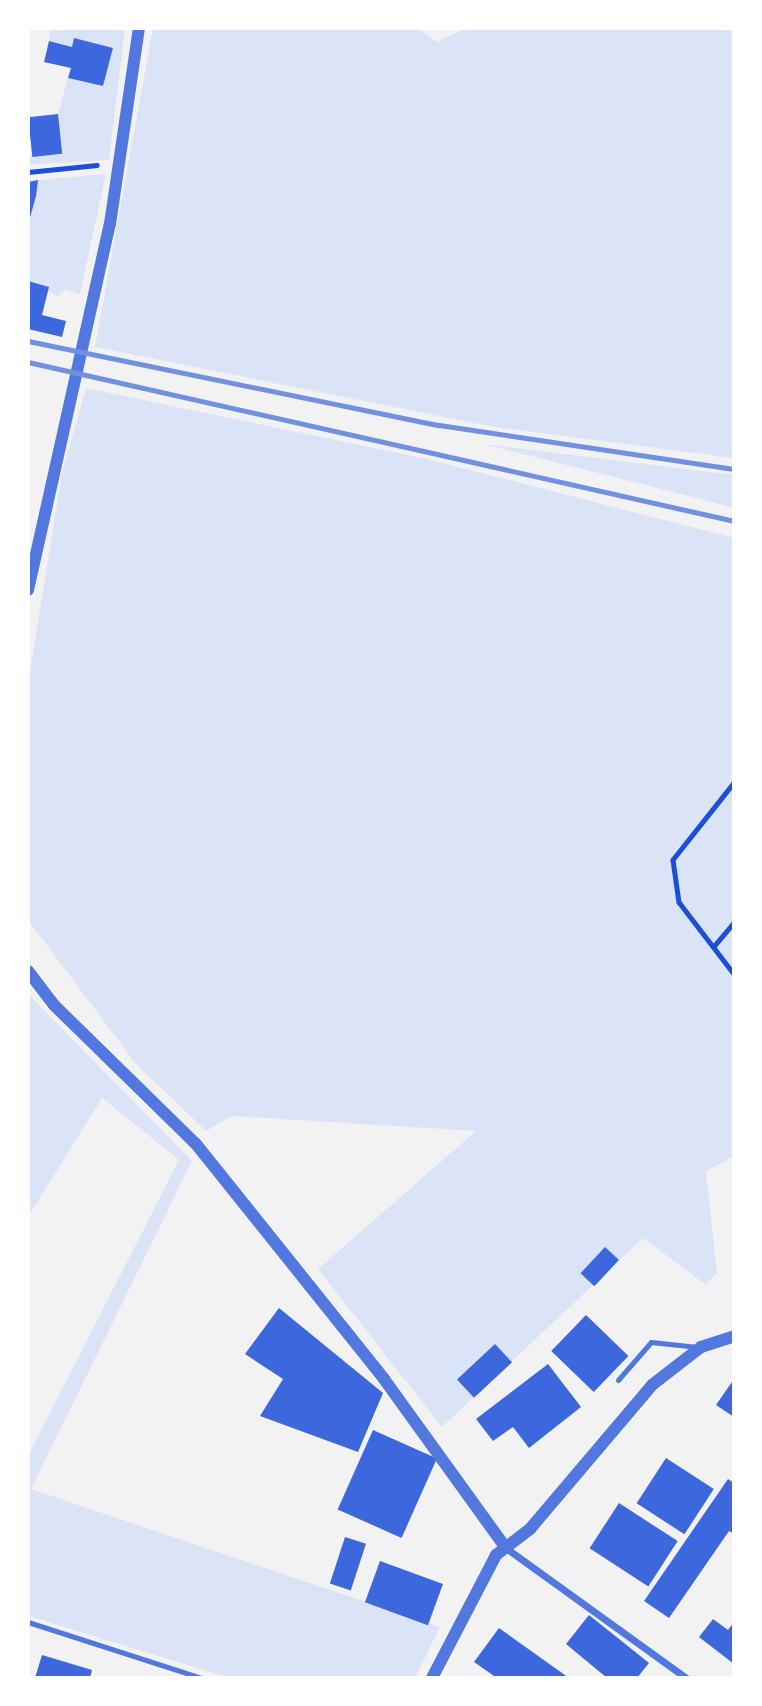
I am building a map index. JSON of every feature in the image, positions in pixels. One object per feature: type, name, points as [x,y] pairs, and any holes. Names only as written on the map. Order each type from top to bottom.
[{"type":"street","points":[[28,590],[119,163],[139,28]]},
{"type":"street","points":[[28,971],[54,1005],[196,1144],[384,1379],[506,1548],[687,1678]]},
{"type":"street","points":[[432,1678],[491,1561],[530,1529],[652,1385],[701,1347],[734,1336]]},
{"type":"lane","points":[[618,1380],[651,1342],[701,1347]]},
{"type":"lane","points":[[28,1622],[201,1678]]},
{"type":"path","points":[[28,173],[119,163]]},
{"type":"path","points":[[734,783],[673,860],[679,902],[734,974]]},
{"type":"path","points":[[714,946],[734,922]]},
{"type":"shaded area","points":[[50,28],[125,28],[109,160],[28,165],[28,157],[62,154],[58,114],[68,78],[103,86],[113,48],[74,38],[72,47],[49,41]]},
{"type":"shaded area","points":[[153,28],[418,28],[437,42],[466,28],[734,28],[734,458],[494,427],[95,347]]},
{"type":"shaded area","points":[[106,174],[80,294],[65,290],[57,296],[28,281],[28,230],[38,180]]},
{"type":"shaded area","points":[[86,388],[427,459],[734,538],[734,1156],[706,1171],[717,1273],[706,1285],[643,1238],[442,1427],[318,1269],[476,1131],[232,1116],[206,1131],[136,1064],[28,920],[28,684],[62,473]]},
{"type":"shaded area","points":[[483,444],[734,475],[734,508],[697,498]]},
{"type":"shaded area","points":[[28,994],[192,1161],[31,1489],[440,1627],[415,1678],[230,1678],[28,1616],[28,1456],[179,1160],[102,1098],[28,1217]]},
{"type":"building","points":[[74,38],[113,48],[103,86],[68,78],[71,68],[44,62],[49,41],[72,47]]},
{"type":"building","points":[[58,114],[62,154],[32,157],[28,117]]},
{"type":"building","points":[[38,180],[36,196],[28,225],[28,182]]},
{"type":"building","points":[[28,281],[49,287],[42,315],[66,321],[62,337],[28,329]]},
{"type":"building","points":[[605,1247],[619,1260],[594,1286],[580,1273]]},
{"type":"building","points":[[279,1308],[383,1393],[358,1452],[260,1416],[283,1379],[245,1354]]},
{"type":"building","points":[[586,1315],[628,1356],[594,1392],[551,1351]]},
{"type":"building","points":[[495,1344],[512,1362],[474,1398],[457,1379]]},
{"type":"building","points":[[548,1364],[581,1407],[529,1448],[513,1427],[493,1441],[476,1419]]},
{"type":"building","points":[[734,1379],[734,1417],[716,1405]]},
{"type":"building","points":[[373,1430],[437,1458],[402,1538],[338,1509]]},
{"type":"building","points":[[666,1458],[714,1489],[684,1534],[637,1503]]},
{"type":"building","points":[[728,1479],[734,1483],[734,1534],[729,1531],[669,1618],[644,1601]]},
{"type":"building","points":[[619,1503],[678,1541],[648,1586],[590,1548]]},
{"type":"building","points":[[345,1537],[366,1544],[351,1590],[330,1584]]},
{"type":"building","points":[[380,1561],[443,1584],[428,1625],[365,1602]]},
{"type":"building","points":[[589,1615],[649,1663],[637,1678],[607,1678],[566,1644]]},
{"type":"building","points":[[713,1619],[728,1630],[734,1622],[734,1664],[699,1637]]},
{"type":"building","points":[[499,1628],[569,1678],[497,1678],[474,1662]]},
{"type":"building","points":[[42,1655],[92,1670],[90,1678],[35,1678]]},
{"type":"railway","points":[[28,341],[439,425],[734,469]]},
{"type":"railway","points":[[28,362],[734,521]]}]
